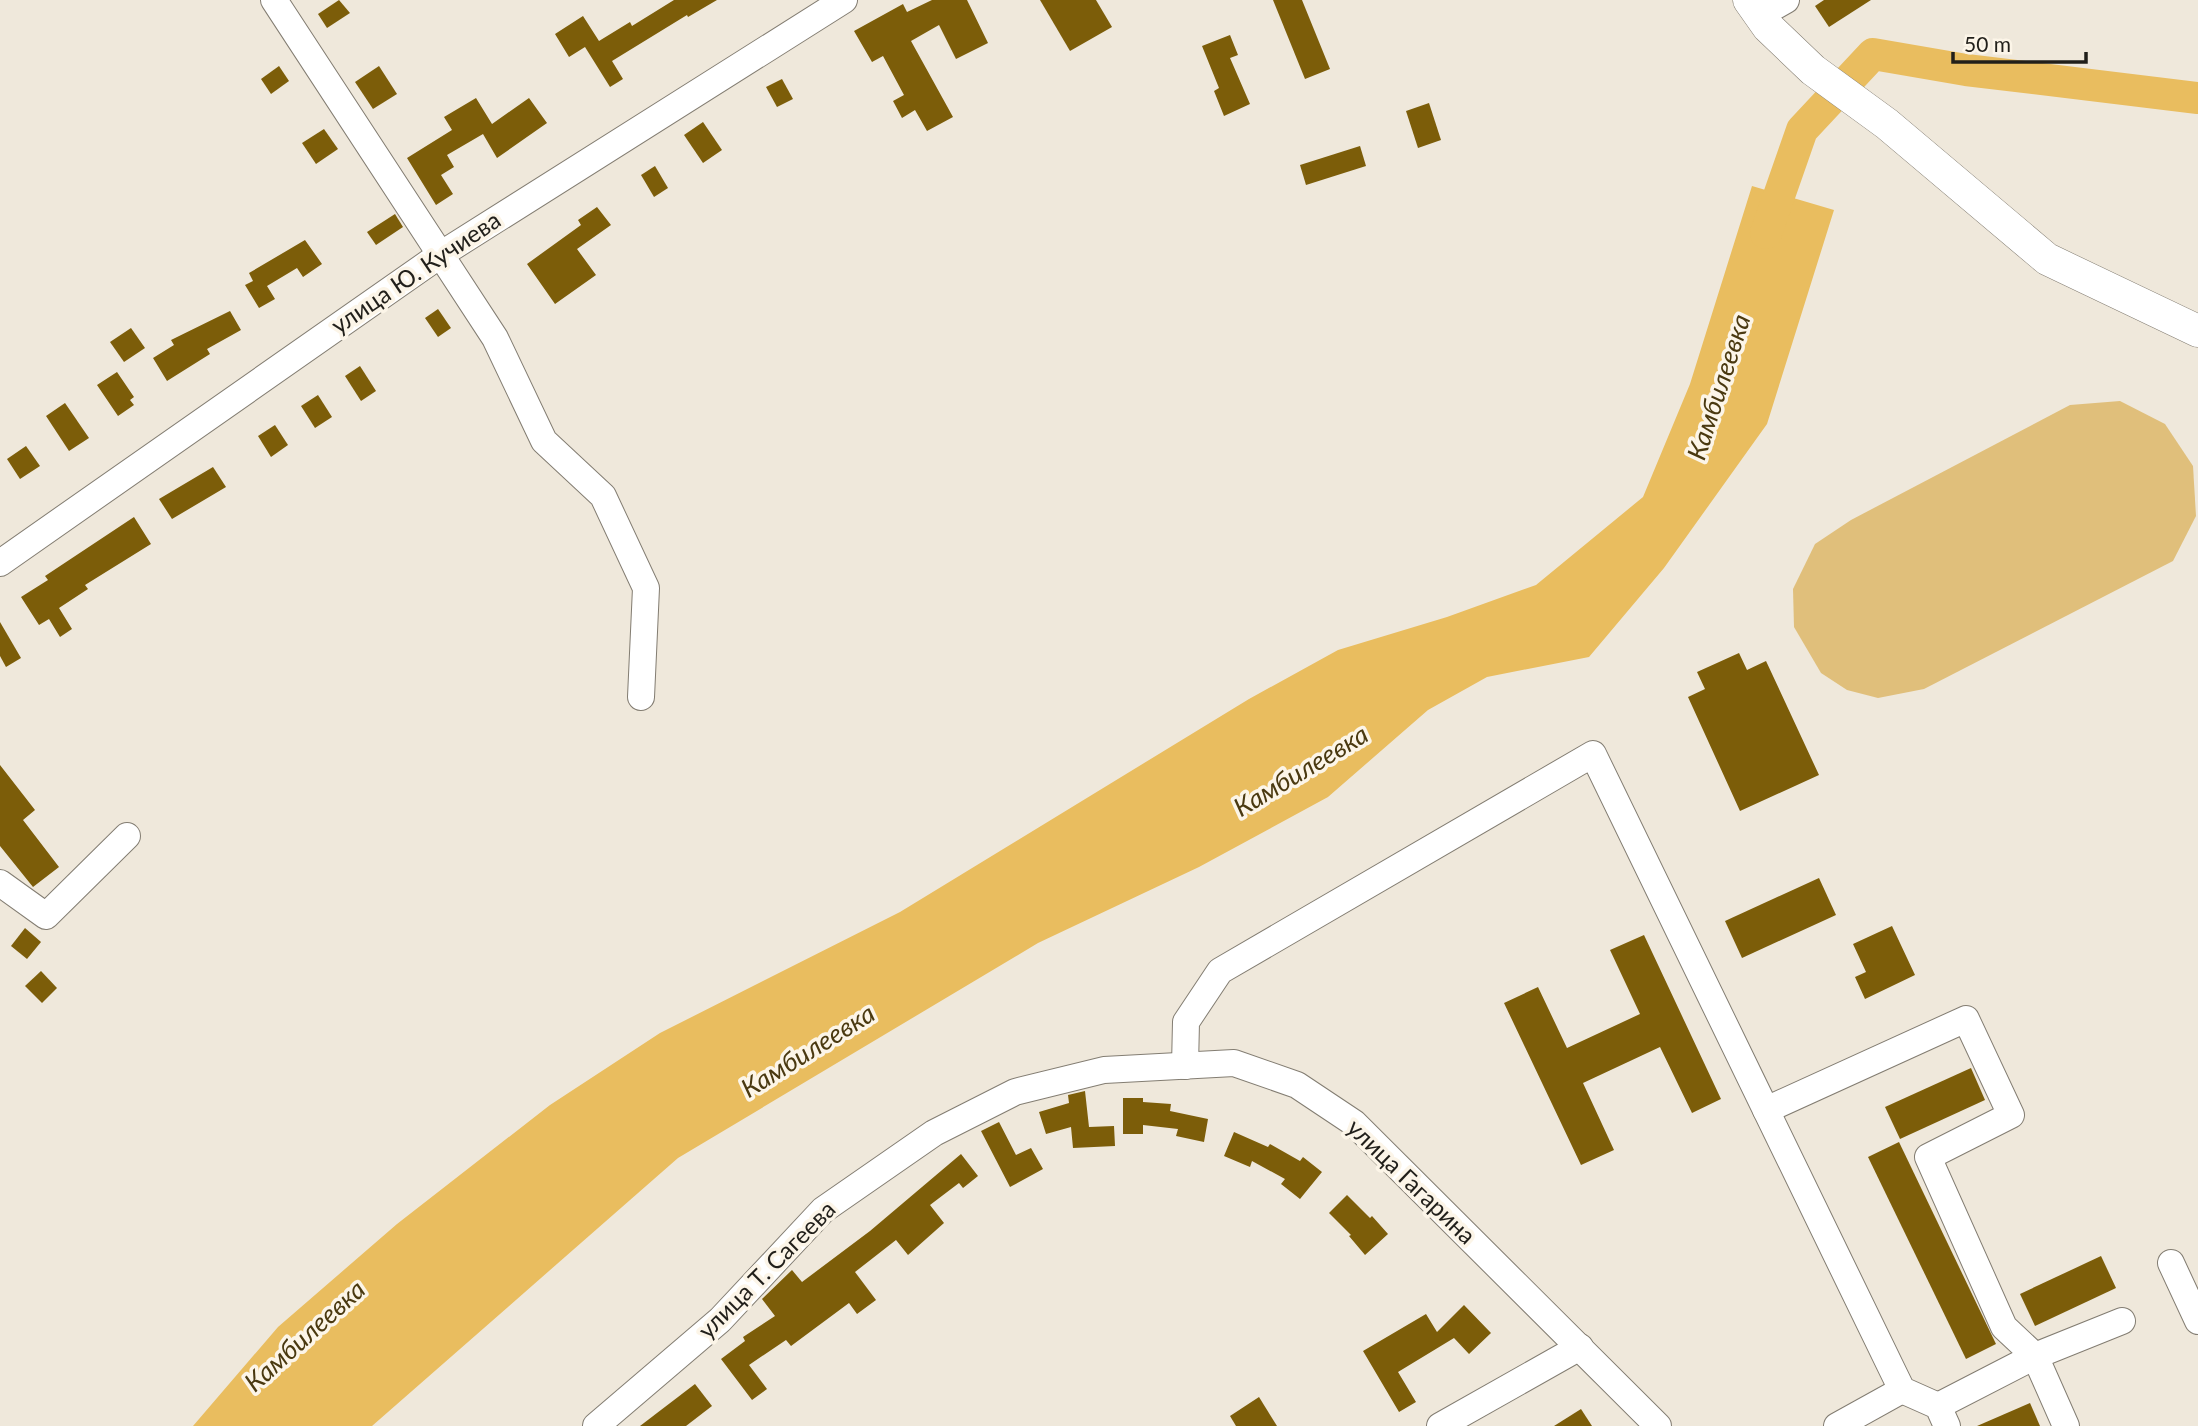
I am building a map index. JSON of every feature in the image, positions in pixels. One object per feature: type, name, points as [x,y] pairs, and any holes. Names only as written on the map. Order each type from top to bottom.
[{"type":"main road","points":[[1765,5],[1768,27],[1813,70],[1887,124],[2047,259],[2198,331]]},
{"type":"street","points":[[274,0],[495,338],[544,441],[603,496],[646,588],[641,696]]},
{"type":"street","name":"улица Ю. Кучиева","points":[[0,563],[440,254],[844,0]]},
{"type":"street","points":[[1185,1066],[1186,1022],[1220,971],[1593,754],[1902,1390],[1943,1416],[2035,1356],[2122,1321]]},
{"type":"street","points":[[0,883],[46,916],[128,836]]},
{"type":"street","points":[[1766,1110],[1966,1020],[2011,1115],[1928,1157],[2004,1327],[2035,1356],[2066,1426]]},
{"type":"street","name":"улица Гагарина","points":[[1104,1070],[1234,1063],[1297,1084],[1354,1123],[1658,1426]]},
{"type":"street","name":"улица Т. Сагеева","points":[[596,1426],[720,1320],[823,1210],[934,1133],[1015,1092],[1104,1070]]},
{"type":"street","points":[[2171,1263],[2198,1321]]},
{"type":"street","points":[[1440,1426],[1580,1347]]},
{"type":"street","points":[[1837,1426],[1902,1390]]},
{"type":"shaded area","points":[[2120,401],[2165,424],[2193,466],[2196,516],[2173,561],[1924,689],[1878,698],[1847,690],[1821,673],[1794,627],[1793,589],[1815,544],[1851,520],[2070,405]]},
{"type":"water","points":[[1752,186],[1834,210],[1767,424],[1664,568],[1589,657],[1487,677],[1428,710],[1328,797],[1199,867],[1038,943],[678,1158],[372,1426],[193,1426],[278,1327],[397,1224],[550,1105],[660,1033],[900,912],[1249,699],[1338,650],[1447,617],[1536,585],[1643,497],[1690,384]]},
{"type":"building","points":[[339,0],[350,13],[327,28],[318,14]]},
{"type":"building","points":[[674,0],[717,0],[612,61],[623,79],[610,87],[585,47],[569,57],[555,34],[583,16],[599,41],[630,22],[632,26]]},
{"type":"building","points":[[932,0],[967,0],[988,43],[956,59],[939,25],[911,41],[953,117],[927,131],[915,110],[902,118],[893,101],[904,95],[883,56],[872,62],[854,31],[903,4],[907,12]]},
{"type":"building","points":[[1040,0],[1096,0],[1112,27],[1070,51]]},
{"type":"building","points":[[1273,0],[1302,0],[1330,69],[1305,79]]},
{"type":"building","points":[[1824,0],[1871,0],[1829,27],[1815,6]]},
{"type":"building","points":[[1230,35],[1238,55],[1230,58],[1250,104],[1224,116],[1214,91],[1219,88],[1202,46]]},
{"type":"building","points":[[279,66],[289,81],[271,94],[261,79]]},
{"type":"building","points":[[379,66],[397,94],[373,109],[355,82]]},
{"type":"building","points":[[782,79],[793,99],[777,107],[766,87]]},
{"type":"building","points":[[476,98],[492,124],[529,98],[547,123],[497,158],[483,134],[447,155],[454,167],[441,175],[453,194],[436,205],[407,158],[452,130],[444,117]]},
{"type":"building","points":[[1429,103],[1441,140],[1418,148],[1406,111]]},
{"type":"building","points":[[703,122],[722,150],[703,163],[684,135]]},
{"type":"building","points":[[324,129],[338,149],[316,164],[302,143]]},
{"type":"building","points":[[1360,146],[1366,166],[1306,185],[1300,165]]},
{"type":"building","points":[[655,166],[668,188],[654,197],[641,175]]},
{"type":"building","points":[[597,207],[611,225],[577,249],[596,275],[555,304],[527,264],[581,225],[578,220]]},
{"type":"building","points":[[395,214],[403,227],[376,245],[367,232]]},
{"type":"building","points":[[305,240],[322,264],[303,277],[297,268],[267,286],[275,299],[259,308],[245,285],[253,281],[249,273]]},
{"type":"building","points":[[438,309],[451,328],[438,337],[425,318]]},
{"type":"building","points":[[230,311],[241,330],[207,349],[210,354],[167,381],[153,358],[174,345],[171,340]]},
{"type":"building","points":[[131,328],[145,348],[124,362],[110,342]]},
{"type":"building","points":[[360,366],[376,391],[361,401],[345,376]]},
{"type":"building","points":[[117,372],[134,397],[130,400],[134,405],[118,416],[97,385]]},
{"type":"building","points":[[318,395],[332,417],[315,428],[301,406]]},
{"type":"building","points":[[65,403],[89,438],[69,451],[46,416]]},
{"type":"building","points":[[275,425],[288,445],[271,457],[258,436]]},
{"type":"building","points":[[26,446],[40,466],[20,479],[7,459]]},
{"type":"building","points":[[213,467],[226,487],[172,519],[159,499]]},
{"type":"building","points":[[134,517],[151,544],[85,585],[88,589],[59,608],[72,629],[60,637],[49,619],[39,625],[21,597],[48,580],[45,576]]},
{"type":"building","points":[[0,622],[21,658],[6,667],[0,656]]},
{"type":"building","points":[[1739,653],[1747,670],[1766,661],[1819,775],[1740,811],[1688,697],[1705,689],[1697,672]]},
{"type":"building","points":[[0,765],[35,810],[23,820],[59,867],[33,887],[0,846]]},
{"type":"building","points":[[1819,878],[1836,915],[1742,958],[1725,921]]},
{"type":"building","points":[[1892,926],[1915,975],[1865,999],[1855,977],[1866,972],[1853,944]]},
{"type":"building","points":[[25,928],[41,942],[27,959],[11,946]]},
{"type":"building","points":[[1644,935],[1721,1099],[1692,1113],[1660,1047],[1583,1083],[1614,1150],[1581,1165],[1504,1003],[1538,987],[1567,1048],[1640,1014],[1610,950]]},
{"type":"building","points":[[41,971],[57,988],[42,1003],[25,986]]},
{"type":"building","points":[[1971,1068],[1985,1100],[1900,1139],[1885,1107]]},
{"type":"building","points":[[1085,1091],[1089,1127],[1114,1126],[1115,1146],[1073,1148],[1071,1127],[1046,1134],[1039,1112],[1069,1103],[1068,1095]]},
{"type":"building","points":[[1123,1098],[1143,1098],[1143,1102],[1171,1104],[1170,1111],[1208,1119],[1204,1142],[1176,1136],[1178,1129],[1143,1125],[1143,1134],[1123,1134]]},
{"type":"building","points":[[999,1122],[1016,1155],[1031,1148],[1043,1169],[1010,1187],[981,1131]]},
{"type":"building","points":[[1234,1132],[1268,1147],[1270,1144],[1300,1161],[1303,1157],[1322,1172],[1300,1199],[1281,1184],[1285,1179],[1252,1161],[1250,1167],[1224,1156]]},
{"type":"building","points":[[1899,1142],[1996,1344],[1966,1359],[1868,1157]]},
{"type":"building","points":[[961,1154],[978,1176],[963,1188],[959,1183],[930,1205],[944,1223],[908,1255],[896,1240],[855,1272],[876,1300],[857,1314],[849,1303],[791,1346],[786,1340],[749,1365],[767,1389],[752,1400],[721,1359],[745,1341],[743,1337],[775,1316],[762,1299],[792,1270],[802,1282],[870,1231]]},
{"type":"building","points":[[1347,1195],[1388,1234],[1365,1255],[1349,1236],[1351,1235],[1329,1213]]},
{"type":"building","points":[[2101,1256],[2116,1288],[2035,1326],[2020,1294]]},
{"type":"building","points":[[1464,1305],[1491,1333],[1469,1354],[1454,1338],[1398,1372],[1416,1402],[1399,1412],[1363,1351],[1426,1314],[1437,1332]]},
{"type":"building","points":[[695,1384],[712,1406],[686,1426],[640,1426]]},
{"type":"building","points":[[1259,1397],[1277,1426],[1236,1426],[1230,1416]]},
{"type":"building","points":[[2030,1403],[2040,1426],[1977,1426]]},
{"type":"building","points":[[1581,1409],[1592,1426],[1554,1426]]},
{"type":"waterway","name":"Камбилеевка","points":[[1766,233],[1802,130],[1873,54],[1966,70],[2198,98]]}]
